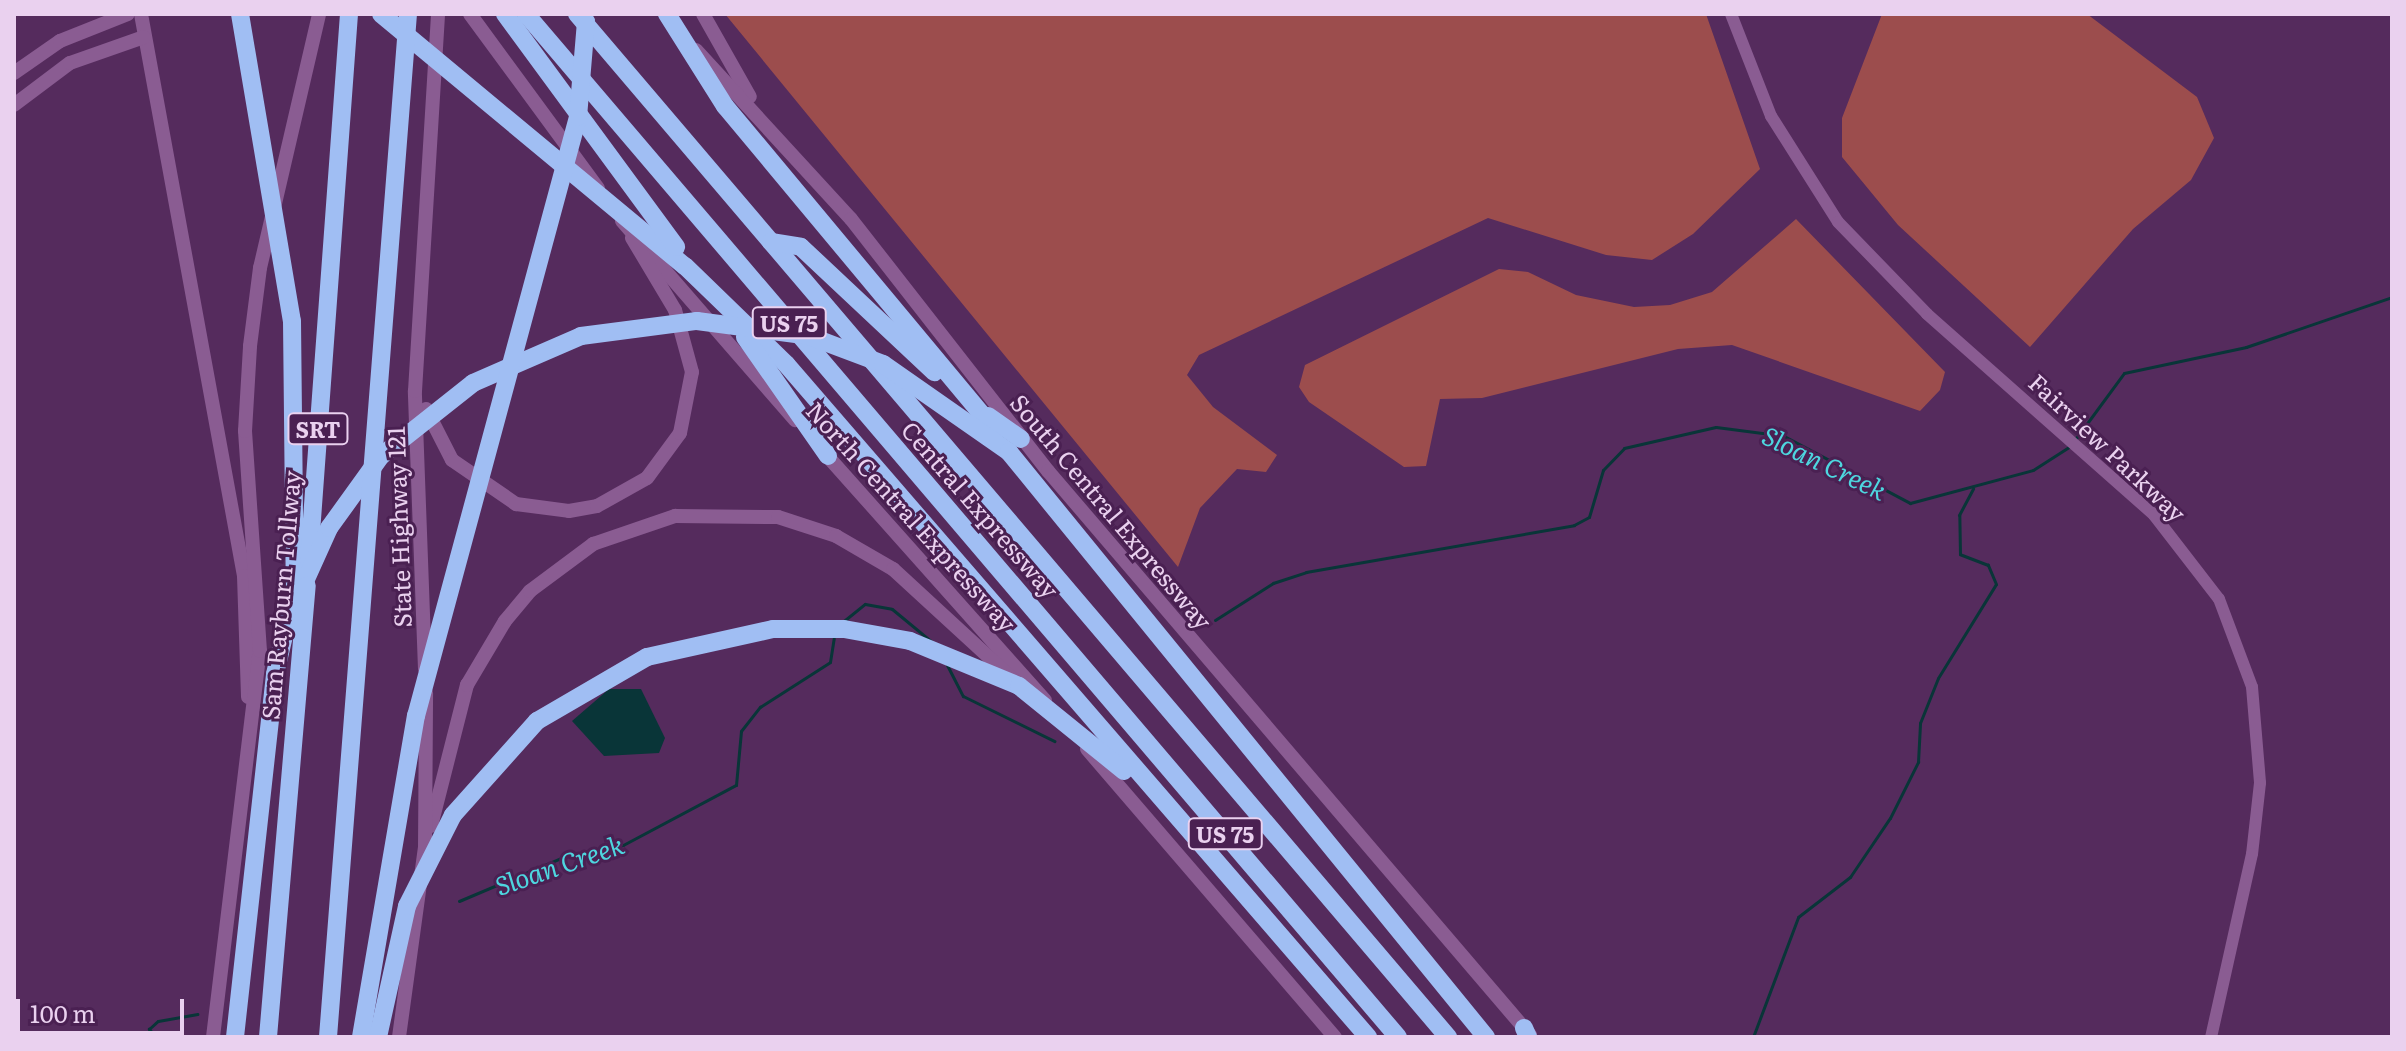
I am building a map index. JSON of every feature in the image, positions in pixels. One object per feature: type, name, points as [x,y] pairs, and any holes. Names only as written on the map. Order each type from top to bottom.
[{"type":"highway","points":[[240,14],[295,372],[296,694]]},
{"type":"highway","name":"Sam Rayburn Tollway","points":[[268,1037],[349,14]]},
{"type":"highway","points":[[381,14],[676,258],[786,364],[1368,1037]]},
{"type":"highway","points":[[505,14],[828,456]]},
{"type":"highway","name":"Central Expressway","points":[[526,14],[1398,1037]]},
{"type":"highway","name":"Central Expressway","points":[[577,14],[1448,1037]]},
{"type":"highway","points":[[361,1037],[369,970],[416,716],[578,117],[586,14]]},
{"type":"highway","points":[[667,14],[725,106],[1015,446],[1486,1037]]},
{"type":"highway","name":"SRT","points":[[328,1037],[408,18]]},
{"type":"highway","points":[[771,242],[801,247],[1015,446]]},
{"type":"highway","points":[[235,1037],[275,674],[288,619],[344,504],[421,419],[473,383],[570,340],[652,322],[738,322],[809,336],[883,364],[1015,446]]},
{"type":"highway","points":[[378,1037],[390,971],[433,848],[504,751],[609,674],[727,635],[844,629],[964,658],[1045,705],[1177,819]]},
{"type":"main road","points":[[14,73],[60,41],[128,14]]},
{"type":"main road","points":[[141,14],[244,576],[243,801]]},
{"type":"main road","points":[[213,1037],[260,651],[246,389],[260,268],[319,14]]},
{"type":"main road","name":"State Highway 121","points":[[399,1037],[425,848],[415,391],[438,14]]},
{"type":"main road","name":"North Central Expressway","points":[[470,14],[629,230],[1082,742],[1335,1037]]},
{"type":"main road","name":"South Central Expressway","points":[[659,14],[762,118],[1015,446],[1528,1034]]},
{"type":"main road","points":[[703,14],[762,118]]},
{"type":"main road","points":[[14,105],[70,63],[144,37]]},
{"type":"main road","points":[[415,391],[452,460],[516,504],[569,511],[597,506],[647,478],[680,433],[692,372],[681,323],[629,230]]},
{"type":"main road","points":[[425,848],[456,716],[505,621],[530,591],[593,544],[675,516],[778,517],[869,553],[1082,742]]},
{"type":"street","name":"Fairview Parkway","points":[[1731,14],[1746,63],[1813,190],[1866,254],[2133,495],[2213,588],[2257,714],[2257,831],[2211,1037]]},
{"type":"shaded area","points":[[725,14],[1706,14],[1760,169],[1693,234],[1652,260],[1606,255],[1488,218],[1199,355],[1187,375],[1213,407],[1277,455],[1266,472],[1237,469],[1200,508],[1178,567]]},
{"type":"shaded area","points":[[1882,14],[2087,14],[2197,97],[2214,138],[2191,180],[2133,229],[2030,347],[1898,225],[1842,157],[1842,118]]},
{"type":"shaded area","points":[[1796,219],[1945,372],[1940,390],[1920,411],[1732,345],[1678,349],[1482,398],[1440,399],[1426,466],[1404,467],[1309,402],[1299,387],[1305,365],[1499,269],[1528,272],[1576,295],[1634,307],[1670,305],[1712,292]]},
{"type":"shaded area","points":[[609,689],[641,689],[665,738],[659,753],[604,756],[572,721]]},
{"type":"waterway","name":"Sloan Creek","points":[[2074,441],[2124,373],[2246,347],[2392,297]]},
{"type":"waterway","name":"Sloan Creek","points":[[1215,620],[1273,583],[1306,572],[1574,525],[1589,517],[1603,470],[1624,448],[1716,427],[1784,436],[1910,503],[2033,470],[2069,447]]},
{"type":"waterway","points":[[1753,1037],[1798,917],[1850,877],[1890,818],[1918,762],[1920,723],[1938,678],[1996,584],[1988,565],[1960,554],[1959,515],[1973,489]]},
{"type":"waterway","points":[[840,624],[865,604],[892,609],[932,642]]},
{"type":"waterway","name":"Sloan Creek","points":[[459,901],[563,857],[623,845],[736,785],[741,731],[760,707],[830,662],[834,638]]},
{"type":"waterway","name":"Sloan Creek","points":[[947,665],[963,696],[1054,741]]},
{"type":"waterway","name":"Sloan Creek","points":[[156,1037],[149,1029],[158,1021],[197,1014]]}]
